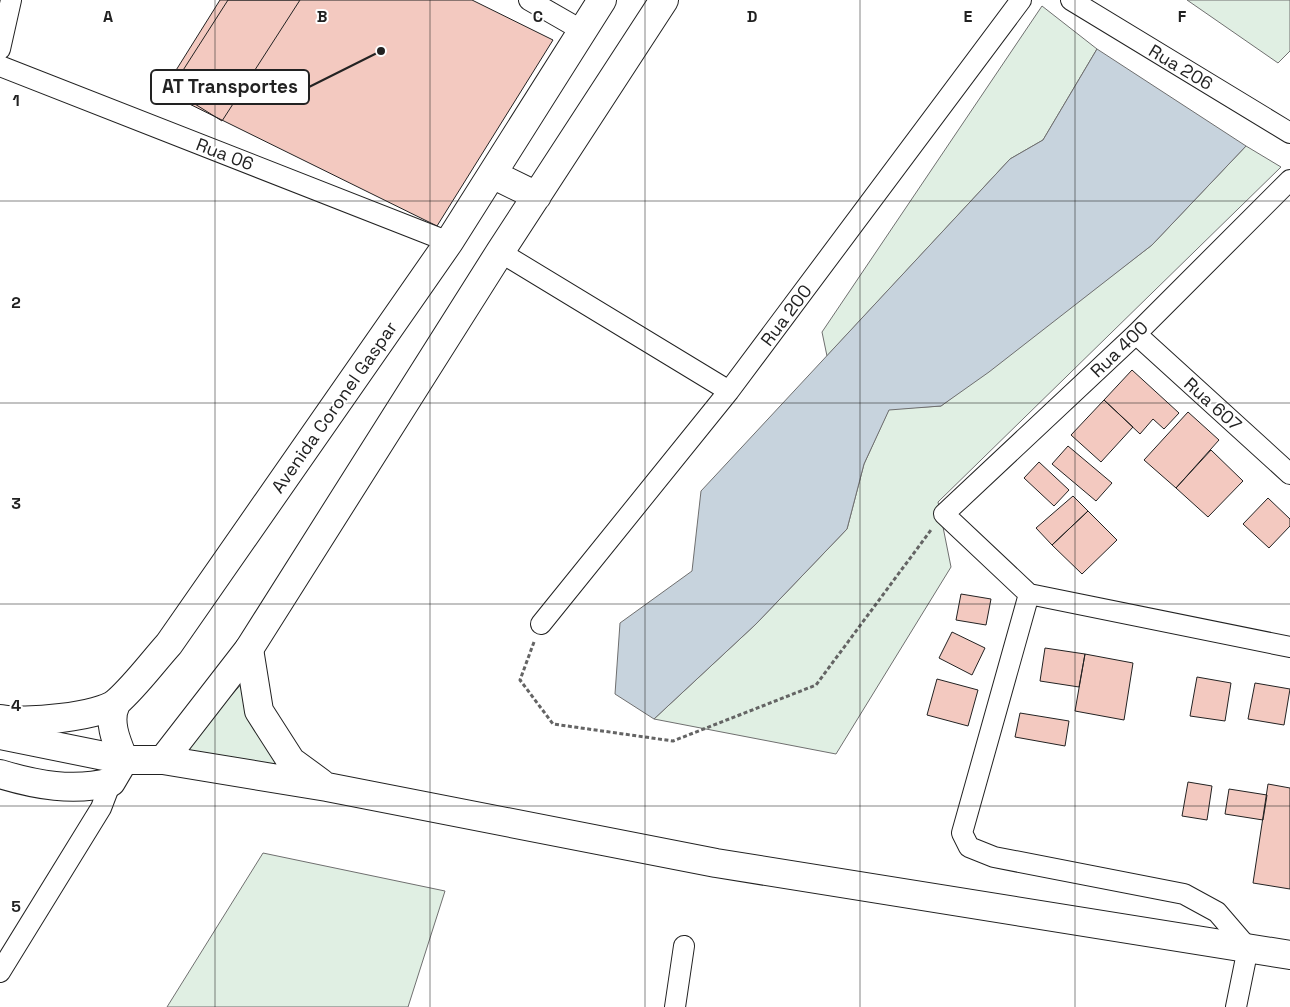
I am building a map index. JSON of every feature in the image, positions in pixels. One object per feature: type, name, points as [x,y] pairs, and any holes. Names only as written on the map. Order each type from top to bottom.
[{"type":"street","points":[[0,49],[11,0]]},
{"type":"street","points":[[529,0],[583,31]]},
{"type":"street","name":"Avenida Coronel Gaspar","points":[[0,719],[58,719],[94,714],[116,704],[169,644],[449,242],[602,0]]},
{"type":"street","points":[[163,760],[248,649],[500,252],[664,0]]},
{"type":"street","name":"Rua 200","points":[[541,624],[729,391],[1021,0]]},
{"type":"street","name":"Rua 206","points":[[1072,0],[1290,133]]},
{"type":"street","name":"Rua 06","points":[[0,66],[449,242]]},
{"type":"street","points":[[492,174],[537,196]]},
{"type":"street","name":"Rua 400","points":[[944,514],[1136,334],[1290,180]]},
{"type":"street","points":[[500,252],[729,391]]},
{"type":"street","name":"Rua 607","points":[[1136,334],[1290,474]]},
{"type":"street","points":[[944,514],[1029,594],[1290,647]]},
{"type":"street","points":[[1029,594],[962,832],[969,847],[994,857],[1184,894],[1217,912],[1248,948]]},
{"type":"street","points":[[248,649],[258,711],[291,761],[327,786]]},
{"type":"street","points":[[0,972],[101,808],[117,771],[113,710],[116,704]]},
{"type":"street","points":[[0,735],[117,771]]},
{"type":"street","points":[[0,774],[47,786],[79,787],[117,771],[163,760],[327,786],[716,863],[1290,955]]},
{"type":"street","points":[[675,1007],[684,946]]},
{"type":"street","points":[[1236,1007],[1248,948]]},
{"type":"path","points":[[541,624],[520,680],[553,724],[673,741],[816,685],[944,514]]},
{"type":"green space","points":[[1187,0],[1290,0],[1290,51],[1278,63]]},
{"type":"green space","points":[[1042,6],[1097,49],[1043,140],[1010,159],[827,356],[822,332]]},
{"type":"green space","points":[[1246,146],[1281,167],[938,502],[951,567],[836,754],[654,719],[756,624],[847,529],[864,464],[889,409],[941,406],[1152,245]]},
{"type":"green space","points":[[249,676],[297,775],[177,754]]},
{"type":"green space","points":[[263,853],[445,891],[408,1007],[167,1007]]},
{"type":"shaded area","points":[[1097,49],[1246,146],[1152,245],[989,372],[941,406],[889,410],[864,464],[847,529],[756,624],[654,719],[615,694],[620,623],[692,571],[701,491],[1010,159],[1043,140]]},
{"type":"building","points":[[220,0],[472,0],[553,40],[437,226],[163,91]]},
{"type":"building","points":[[228,0],[300,0],[222,121],[171,89]]},
{"type":"building","points":[[1132,370],[1179,413],[1164,429],[1153,419],[1140,434],[1104,400]]},
{"type":"building","points":[[1104,400],[1133,427],[1101,462],[1071,435]]},
{"type":"building","points":[[1188,412],[1219,440],[1176,488],[1144,460]]},
{"type":"building","points":[[1068,446],[1112,483],[1096,501],[1052,464]]},
{"type":"building","points":[[1211,450],[1243,481],[1208,517],[1176,488]]},
{"type":"building","points":[[1039,462],[1069,490],[1054,506],[1024,478]]},
{"type":"building","points":[[1073,496],[1088,511],[1052,545],[1036,528]]},
{"type":"building","points":[[1268,498],[1290,519],[1290,526],[1269,548],[1243,524]]},
{"type":"building","points":[[1088,511],[1117,540],[1082,574],[1052,545]]},
{"type":"building","points":[[961,594],[991,599],[986,625],[956,620]]},
{"type":"building","points":[[952,632],[985,648],[972,675],[939,658]]},
{"type":"building","points":[[1045,648],[1085,654],[1079,687],[1040,681]]},
{"type":"building","points":[[1085,654],[1133,663],[1124,720],[1075,711]]},
{"type":"building","points":[[1197,677],[1231,683],[1225,721],[1190,716]]},
{"type":"building","points":[[937,679],[978,690],[968,726],[927,715]]},
{"type":"building","points":[[1255,683],[1290,689],[1284,725],[1248,719]]},
{"type":"building","points":[[1020,713],[1069,721],[1065,746],[1015,737]]},
{"type":"building","points":[[1188,782],[1212,786],[1207,820],[1182,816]]},
{"type":"building","points":[[1268,784],[1290,788],[1290,889],[1253,883]]},
{"type":"building","points":[[1229,789],[1267,795],[1263,820],[1225,814]]},
{"type":"place","name":"AT Transportes","points":[[381,51]]}]
